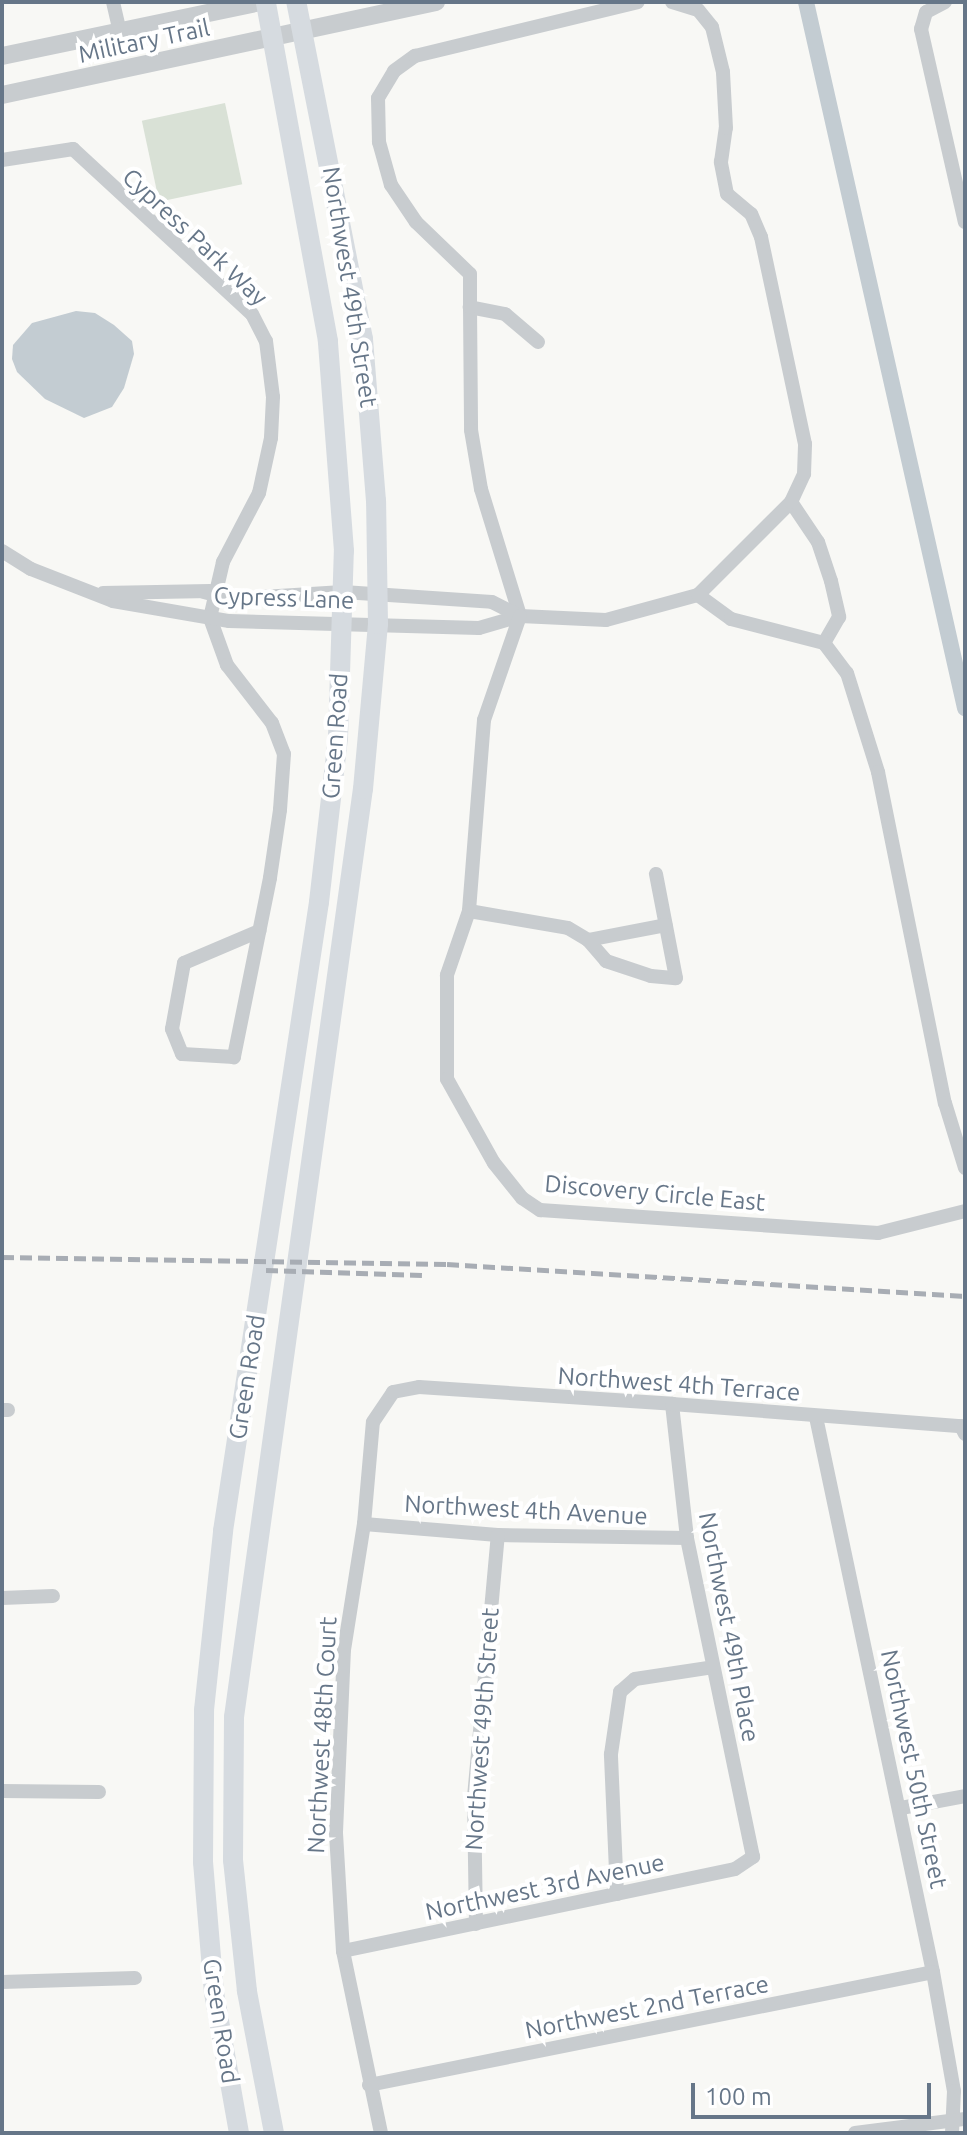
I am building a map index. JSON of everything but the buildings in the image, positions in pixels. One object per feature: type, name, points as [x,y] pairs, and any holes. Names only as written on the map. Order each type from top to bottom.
[{"type":"main road","name":"Northwest 49th Street","points":[[264,2],[328,341],[342,497],[342,622]]},
{"type":"main road","name":"Northwest 49th Street","points":[[296,2],[363,339],[378,624]]},
{"type":"main road","name":"Green Road","points":[[239,2133],[214,1993],[205,1891],[204,1710],[223,1531],[319,902],[338,737],[342,622]]},
{"type":"main road","name":"Green Road","points":[[274,2133],[247,1991],[233,1860],[234,1717],[361,805],[378,624]]},
{"type":"street","points":[[113,2],[120,32]]},
{"type":"street","name":"Military Trail","points":[[2,56],[264,2]]},
{"type":"street","name":"Military Trail","points":[[2,95],[436,2]]},
{"type":"street","points":[[638,2],[415,56],[394,71],[378,98],[379,142],[391,185],[416,222],[470,274],[471,430],[481,489],[520,616],[606,620],[698,595],[791,502],[804,474],[805,444],[761,237],[751,214],[727,194],[721,162],[726,128],[723,72],[712,27],[698,10],[672,2]]},
{"type":"street","points":[[945,2],[926,12],[921,29],[965,222]]},
{"type":"street","name":"Cypress Park Way","points":[[2,160],[73,149],[252,314],[266,341],[273,397],[271,438],[259,493],[223,562],[212,593],[210,618]]},
{"type":"street","points":[[470,307],[505,314],[538,342]]},
{"type":"street","points":[[791,502],[818,542],[831,581],[839,617],[824,643]]},
{"type":"street","name":"Cypress Lane","points":[[2,551],[31,569],[94,594],[210,618],[479,628],[520,616]]},
{"type":"street","name":"Cypress Lane","points":[[94,594],[275,595],[343,592],[377,597],[492,602],[520,616]]},
{"type":"street","points":[[698,595],[731,619],[824,643],[847,673],[878,772],[945,1103],[965,1168]]},
{"type":"street","name":"Discovery Circle East","points":[[520,616],[484,720],[469,911],[447,975],[447,1079],[494,1163],[522,1198],[540,1210],[878,1233],[965,1211]]},
{"type":"street","points":[[210,618],[227,665],[272,723],[284,754],[259,931],[234,1057],[182,1054],[172,1029],[184,963],[259,931]]},
{"type":"street","points":[[469,911],[568,928],[588,940],[606,961],[651,976],[676,978],[656,874]]},
{"type":"street","points":[[588,940],[666,925]]},
{"type":"street","name":"Northwest 4th Terrace","points":[[393,1392],[419,1387],[672,1404],[963,1430]]},
{"type":"street","name":"Northwest 48th Court","points":[[381,2133],[343,1951],[336,1832],[344,1650],[364,1524],[373,1422],[393,1392]]},
{"type":"street","name":"Northwest 49th Place","points":[[672,1404],[687,1538],[753,1857]]},
{"type":"street","name":"Northwest 50th Street","points":[[816,1417],[901,1808],[954,2091],[956,2124]]},
{"type":"street","name":"Northwest 4th Avenue","points":[[364,1524],[498,1535],[687,1538]]},
{"type":"street","name":"Northwest 49th Street","points":[[476,1924],[474,1797],[498,1535]]},
{"type":"street","points":[[2,1598],[53,1596]]},
{"type":"street","points":[[617,1894],[611,1754],[620,1692],[635,1679],[713,1667]]},
{"type":"street","points":[[2,1791],[99,1792]]},
{"type":"street","points":[[901,1808],[965,1796]]},
{"type":"street","name":"Northwest 3rd Avenue","points":[[343,1951],[735,1869],[753,1857]]},
{"type":"street","name":"Northwest 2nd Terrace","points":[[369,2085],[933,1972]]},
{"type":"street","points":[[2,1982],[135,1978]]},
{"type":"street","points":[[855,2133],[956,2124]]},
{"type":"shaded area","points":[[225,103],[242,184],[159,202],[142,121]]},
{"type":"shaded area","points":[[76,311],[95,313],[114,325],[132,341],[134,354],[124,388],[112,407],[84,418],[45,399],[17,372],[12,359],[13,345],[32,323]]},
{"type":"waterway","points":[[806,2],[965,708]]},
{"type":"railway","points":[[2,1257],[447,1264],[965,1296]]},
{"type":"railway","points":[[266,1270],[422,1275]]}]
